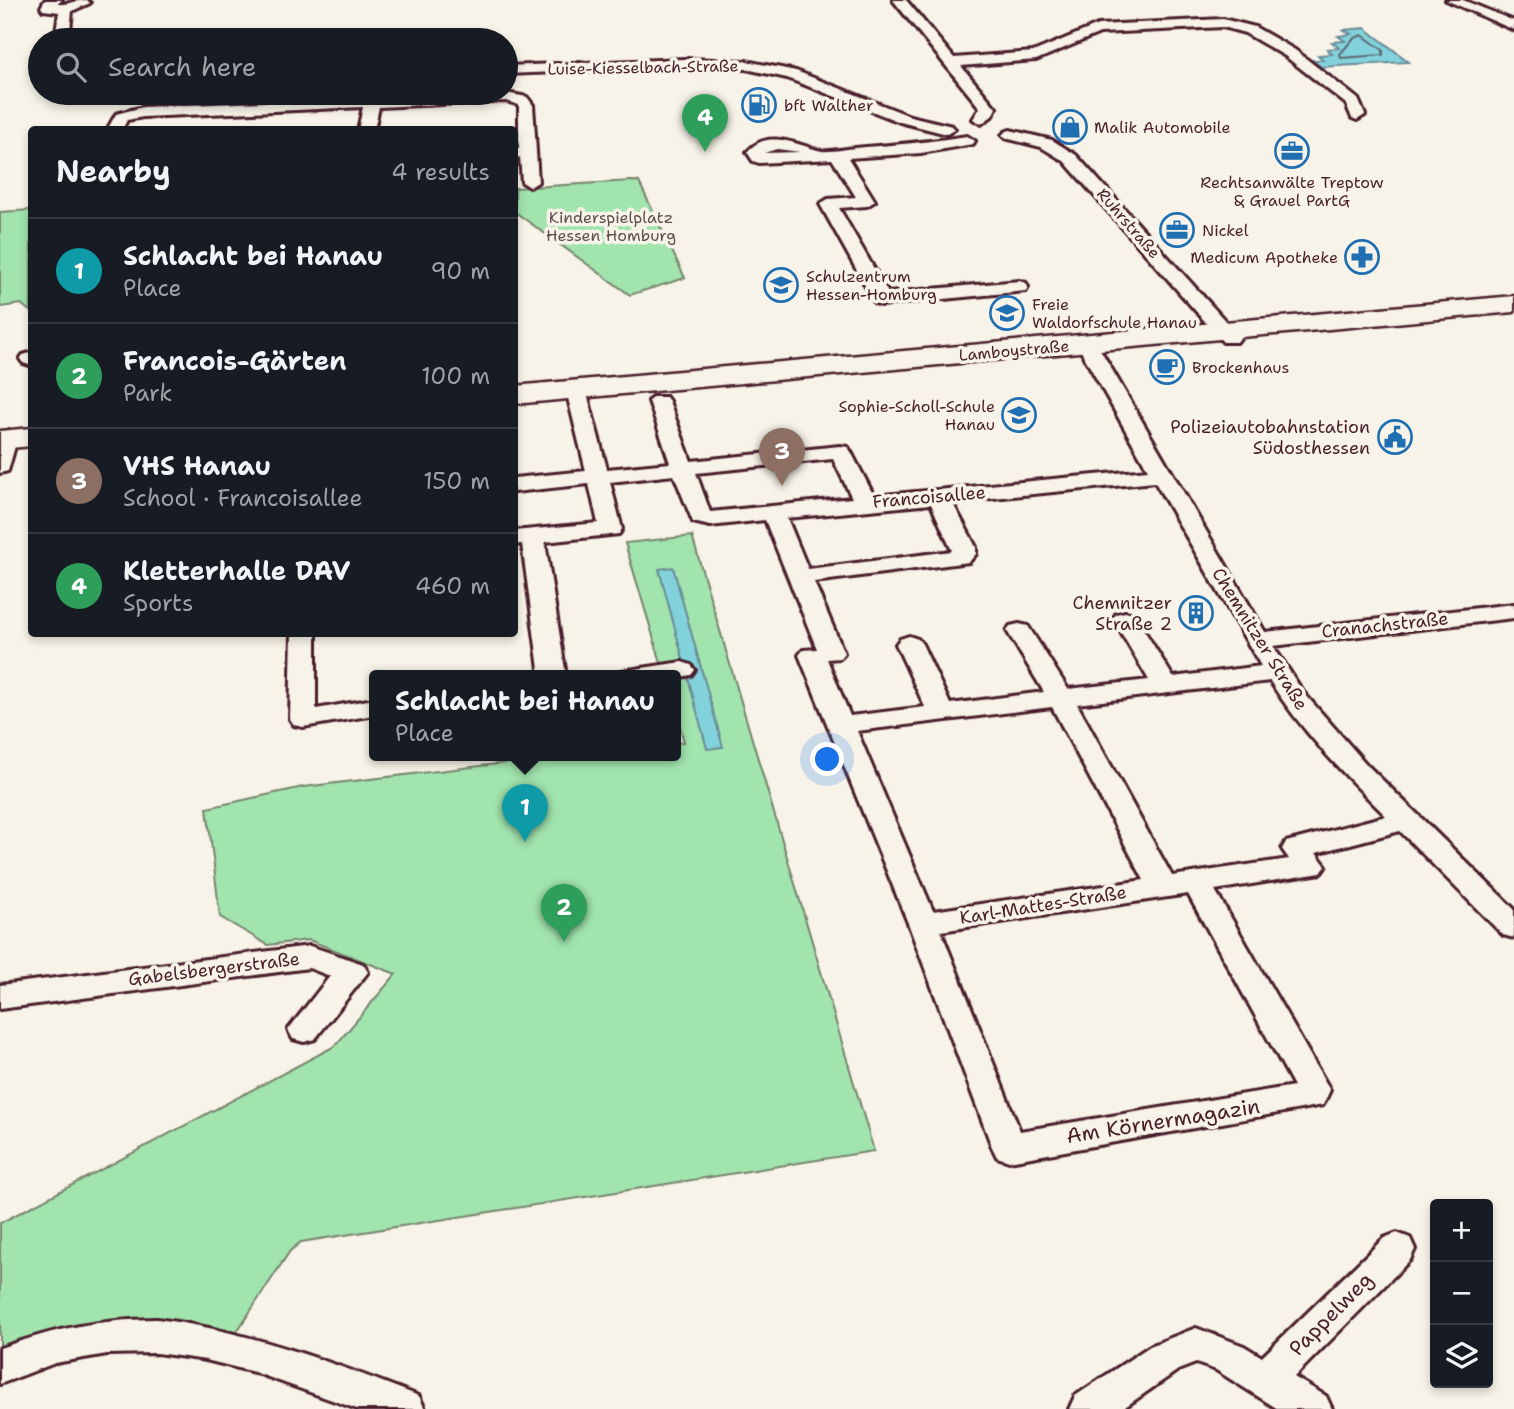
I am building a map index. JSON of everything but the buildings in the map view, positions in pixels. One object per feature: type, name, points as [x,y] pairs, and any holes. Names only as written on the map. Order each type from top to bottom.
[{"type":"main road","name":"Lamboystraße","points":[[518,403],[577,394],[1227,335],[1514,304]]},
{"type":"main road","name":"Lamboystraße","points":[[1227,335],[1514,313]]},
{"type":"main road","name":"Lamboystraße","points":[[518,395],[577,394]]},
{"type":"street","points":[[62,28],[61,4],[81,5],[84,2],[81,0]]},
{"type":"street","points":[[899,0],[988,108],[988,113],[981,119]]},
{"type":"street","points":[[1452,0],[1514,26]]},
{"type":"street","points":[[951,62],[1036,56],[1098,29],[1223,23],[1250,30],[1290,53],[1353,102],[1357,115]]},
{"type":"street","name":"Luise-Kiesselbach-Straße","points":[[518,69],[685,63],[746,65],[791,74],[897,116],[951,126]]},
{"type":"street","points":[[518,99],[526,105],[521,152],[530,182]]},
{"type":"street","points":[[116,126],[129,109],[218,105]]},
{"type":"street","points":[[367,126],[371,105]]},
{"type":"street","points":[[828,155],[988,140],[1011,129],[1003,124],[981,119],[951,126],[951,134],[988,140]]},
{"type":"street","name":"Ruhrstraße","points":[[988,140],[1046,143],[1070,158],[1227,335]]},
{"type":"street","points":[[828,155],[867,201],[828,205],[882,299],[1019,287]]},
{"type":"street","name":"Chemnitzer Straße","points":[[1089,348],[1277,672],[1328,739],[1514,927]]},
{"type":"street","points":[[553,670],[523,537],[611,529],[577,394]]},
{"type":"street","points":[[659,401],[682,469]]},
{"type":"street","points":[[518,485],[841,452],[866,503]]},
{"type":"street","name":"Francoisallee","points":[[682,469],[701,517],[710,519],[1163,475]]},
{"type":"street","points":[[800,577],[961,557],[964,547],[938,496]]},
{"type":"street","points":[[773,512],[800,577],[841,725],[923,923]]},
{"type":"street","name":"Cranachstraße","points":[[1257,640],[1509,617]]},
{"type":"street","points":[[1125,619],[1165,685]]},
{"type":"street","points":[[1019,631],[1060,697],[1163,887]]},
{"type":"street","points":[[304,637],[303,719],[369,708]]},
{"type":"street","points":[[909,644],[941,712]]},
{"type":"street","points":[[841,725],[1277,672]]},
{"type":"street","name":"Karl-Mattes-Straße","points":[[923,923],[1311,866],[1296,849],[1406,820]]},
{"type":"street","name":"Am Körnermagazin","points":[[923,923],[1009,1147],[1311,1096],[1313,1090],[1196,883]]},
{"type":"street","name":"Gabelsbergerstraße","points":[[0,997],[310,957],[352,972],[304,1030]]},
{"type":"street","name":"Pappelweg","points":[[1266,1379],[1397,1249]]},
{"type":"street","points":[[0,1366],[24,1355],[85,1339],[136,1334],[182,1337],[247,1352],[405,1409]]},
{"type":"street","points":[[1089,1409],[1164,1358],[1196,1345],[1230,1358],[1312,1409]]},
{"type":"green space","name":"Kinderspielplatz Hessen Homburg","points":[[639,182],[685,278],[630,295],[518,214],[518,188]]},
{"type":"green space","points":[[28,210],[28,310],[21,304],[0,309],[0,212]]},
{"type":"green space","points":[[692,536],[874,1151],[301,1242],[290,1251],[234,1336],[0,1352],[0,1223],[335,1046],[396,974],[309,940],[268,945],[220,917],[207,808],[303,787],[523,761],[681,761],[681,742],[684,742],[681,731],[681,670],[663,670],[625,543]]},
{"type":"water","points":[[1365,28],[1409,62],[1321,67],[1312,60],[1323,60],[1318,55],[1332,54],[1327,49],[1339,48],[1332,42],[1345,41],[1338,36],[1351,34],[1344,30]]},
{"type":"water","points":[[673,567],[723,747],[707,749],[659,569]]},
{"type":"place","name":"bft Walther","points":[[759,105]]},
{"type":"place","name":"Malik Automobile","points":[[1070,127]]},
{"type":"place","name":"Rechtsanwälte Treptow & Grauel PartG","points":[[1292,151]]},
{"type":"place","name":"Kletterhalle DAV","points":[[705,152]]},
{"type":"place","name":"Nickel","points":[[1177,230]]},
{"type":"place","name":"Medicum Apotheke","points":[[1362,257]]},
{"type":"place","name":"Schulzentrum Hessen-Homburg","points":[[781,285]]},
{"type":"place","name":"Freie Waldorfschule Hanau","points":[[1007,313]]},
{"type":"place","name":"Brockenhaus","points":[[1167,367]]},
{"type":"place","name":"Sophie-Scholl-Schule Hanau","points":[[1019,415]]},
{"type":"place","name":"Polizeiautobahnstation Südosthessen","points":[[1395,437]]},
{"type":"place","name":"VHS Hanau","points":[[782,486]]},
{"type":"place","name":"Chemnitzer Straße 2","points":[[1196,613]]},
{"type":"place","name":"Schlacht bei Hanau","points":[[525,842]]},
{"type":"place","name":"Francois-Gärten","points":[[564,942]]}]
